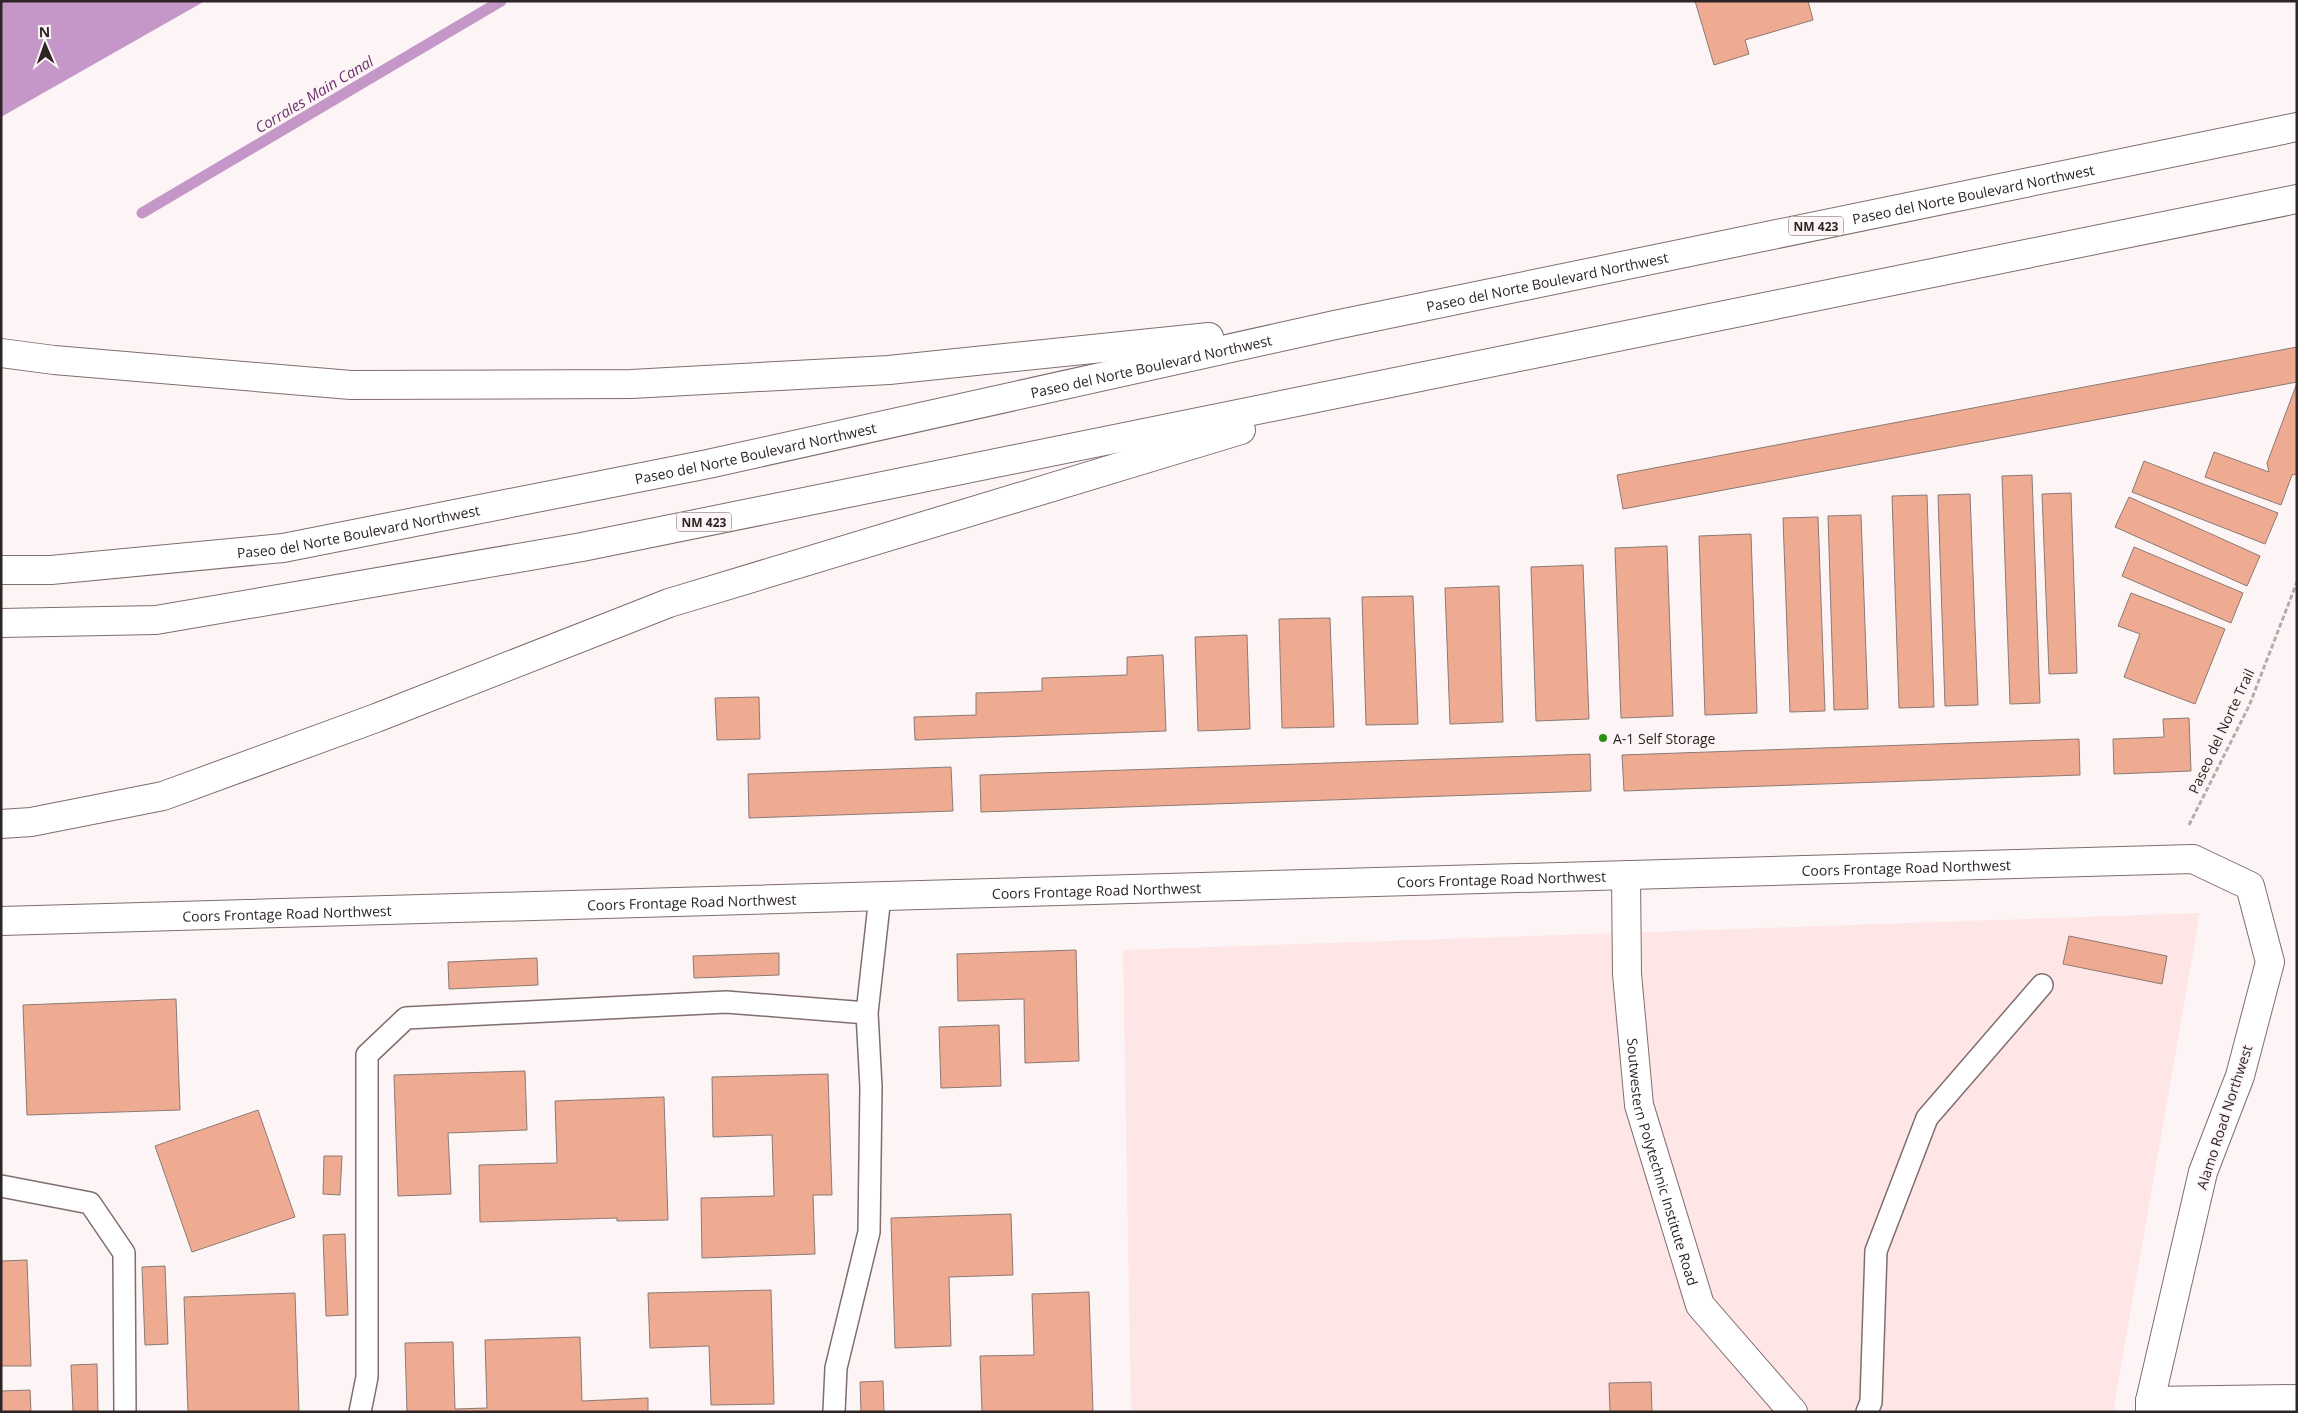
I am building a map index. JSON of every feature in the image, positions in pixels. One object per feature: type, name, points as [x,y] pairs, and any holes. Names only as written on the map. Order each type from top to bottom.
[{"type":"main road","name":"Paseo del Norte Boulevard Northwest","points":[[1,570],[51,570],[283,548],[708,464],[1335,325],[2297,127]]},
{"type":"main road","name":"NM 423","points":[[1,622],[156,620],[553,552],[1401,382],[2297,198]]},
{"type":"main road","points":[[1,353],[54,360],[351,385],[631,384],[889,370],[1335,325]]},
{"type":"main road","points":[[1,824],[31,822],[163,796],[376,718],[669,603],[1401,382]]},
{"type":"main road","name":"Coors Frontage Road Northwest","points":[[1,921],[2182,860]]},
{"type":"main road","name":"Alamo Road Northwest","points":[[2150,1406],[2203,1172],[2240,1076],[2270,962],[2250,886],[2182,860]]},
{"type":"main road","name":"Soutwestern Polytechnic Institute Road","points":[[1626,875],[1627,974],[1639,1105],[1700,1305],[1793,1412]]},
{"type":"main road","points":[[2150,1406],[2297,1399]]},
{"type":"lane","points":[[834,1412],[836,1368],[869,1232],[871,1087],[867,1013],[880,896]]},
{"type":"lane","points":[[1867,1412],[1871,1402],[1876,1251],[1927,1118],[2042,985]]},
{"type":"lane","points":[[360,1412],[367,1377],[367,1055],[406,1018],[726,1002],[867,1013]]},
{"type":"lane","points":[[1,1186],[90,1203],[124,1253],[125,1412]]},
{"type":"path","name":"Paseo del Norte Trail","points":[[2182,860],[2249,706],[2297,582]]},
{"type":"shaded area","points":[[1,1],[205,1],[1,117]]},
{"type":"shaded area","points":[[2200,913],[2113,1412],[1131,1412],[1123,950]]},
{"type":"building","points":[[1695,1],[1808,1],[1813,20],[1745,40],[1749,54],[1714,65]]},
{"type":"building","points":[[2297,347],[2297,382],[1623,509],[1617,475]]},
{"type":"building","points":[[2297,383],[2297,474],[2292,475],[2281,505],[2205,477],[2214,452],[2269,472],[2267,463]]},
{"type":"building","points":[[2144,461],[2278,513],[2265,544],[2132,492]]},
{"type":"building","points":[[2032,475],[2040,703],[2010,704],[2002,476]]},
{"type":"building","points":[[2071,493],[2077,673],[2049,674],[2042,494]]},
{"type":"building","points":[[1970,494],[1978,705],[1945,706],[1938,495]]},
{"type":"building","points":[[1927,495],[1934,707],[1899,708],[1892,496]]},
{"type":"building","points":[[2129,497],[2260,556],[2247,586],[2115,527]]},
{"type":"building","points":[[1861,515],[1868,709],[1834,710],[1828,516]]},
{"type":"building","points":[[1818,517],[1825,711],[1790,712],[1783,518]]},
{"type":"building","points":[[1751,534],[1757,713],[1705,715],[1699,536]]},
{"type":"building","points":[[1667,546],[1673,716],[1621,718],[1615,548]]},
{"type":"building","points":[[2134,547],[2243,593],[2231,623],[2122,576]]},
{"type":"building","points":[[1583,565],[1589,719],[1536,721],[1531,567]]},
{"type":"building","points":[[1499,586],[1503,722],[1450,724],[1445,588]]},
{"type":"building","points":[[2131,593],[2225,629],[2195,704],[2124,677],[2140,634],[2118,626]]},
{"type":"building","points":[[1413,596],[1418,724],[1366,725],[1362,597]]},
{"type":"building","points":[[1330,618],[1334,727],[1282,728],[1279,619]]},
{"type":"building","points":[[1247,635],[1250,729],[1198,731],[1195,637]]},
{"type":"building","points":[[1163,655],[1166,731],[915,740],[914,717],[976,715],[976,693],[1042,691],[1042,678],[1127,675],[1127,657]]},
{"type":"building","points":[[759,697],[760,739],[717,740],[715,698]]},
{"type":"building","points":[[2189,718],[2191,771],[2114,774],[2113,739],[2164,737],[2163,719]]},
{"type":"building","points":[[2079,739],[2080,775],[1624,791],[1622,755]]},
{"type":"building","points":[[1590,754],[1591,791],[981,812],[980,775]]},
{"type":"building","points":[[951,767],[953,811],[749,818],[748,774]]},
{"type":"building","points":[[2069,936],[2167,956],[2162,984],[2063,964]]},
{"type":"building","points":[[1076,950],[1079,1061],[1025,1063],[1024,999],[958,1001],[957,954]]},
{"type":"building","points":[[779,953],[779,975],[694,978],[693,956]]},
{"type":"building","points":[[537,958],[538,985],[449,989],[448,962]]},
{"type":"building","points":[[176,999],[180,1110],[27,1115],[23,1005]]},
{"type":"building","points":[[999,1025],[1001,1086],[941,1088],[939,1027]]},
{"type":"building","points":[[525,1071],[527,1130],[448,1133],[451,1194],[398,1196],[394,1075]]},
{"type":"building","points":[[828,1074],[832,1195],[813,1195],[815,1254],[702,1258],[701,1198],[774,1196],[772,1135],[713,1137],[712,1077]]},
{"type":"building","points":[[664,1097],[668,1220],[617,1221],[617,1218],[480,1222],[479,1165],[557,1163],[555,1101]]},
{"type":"building","points":[[258,1110],[295,1217],[192,1252],[155,1146]]},
{"type":"building","points":[[324,1156],[342,1156],[340,1195],[323,1194]]},
{"type":"building","points":[[1011,1214],[1013,1275],[949,1277],[951,1346],[895,1348],[891,1218]]},
{"type":"building","points":[[345,1234],[348,1315],[326,1316],[323,1235]]},
{"type":"building","points":[[27,1260],[31,1366],[1,1366],[1,1261]]},
{"type":"building","points":[[165,1266],[168,1344],[145,1345],[142,1267]]},
{"type":"building","points":[[771,1290],[774,1404],[711,1405],[709,1346],[650,1348],[648,1293]]},
{"type":"building","points":[[1089,1292],[1093,1412],[982,1412],[980,1356],[1034,1355],[1032,1294]]},
{"type":"building","points":[[295,1293],[299,1412],[188,1412],[184,1297]]},
{"type":"building","points":[[580,1337],[582,1401],[648,1398],[648,1412],[407,1412],[405,1343],[453,1342],[455,1409],[487,1408],[485,1340]]},
{"type":"building","points":[[97,1364],[98,1412],[73,1412],[71,1365]]},
{"type":"building","points":[[883,1381],[884,1412],[861,1412],[860,1382]]},
{"type":"building","points":[[1651,1382],[1652,1412],[1610,1412],[1609,1383]]},
{"type":"building","points":[[30,1390],[31,1412],[1,1412],[1,1391]]},
{"type":"waterway","name":"Corrales Main Canal","points":[[142,213],[501,1]]},
{"type":"place","name":"A-1 Self Storage","points":[[1603,738]]}]
